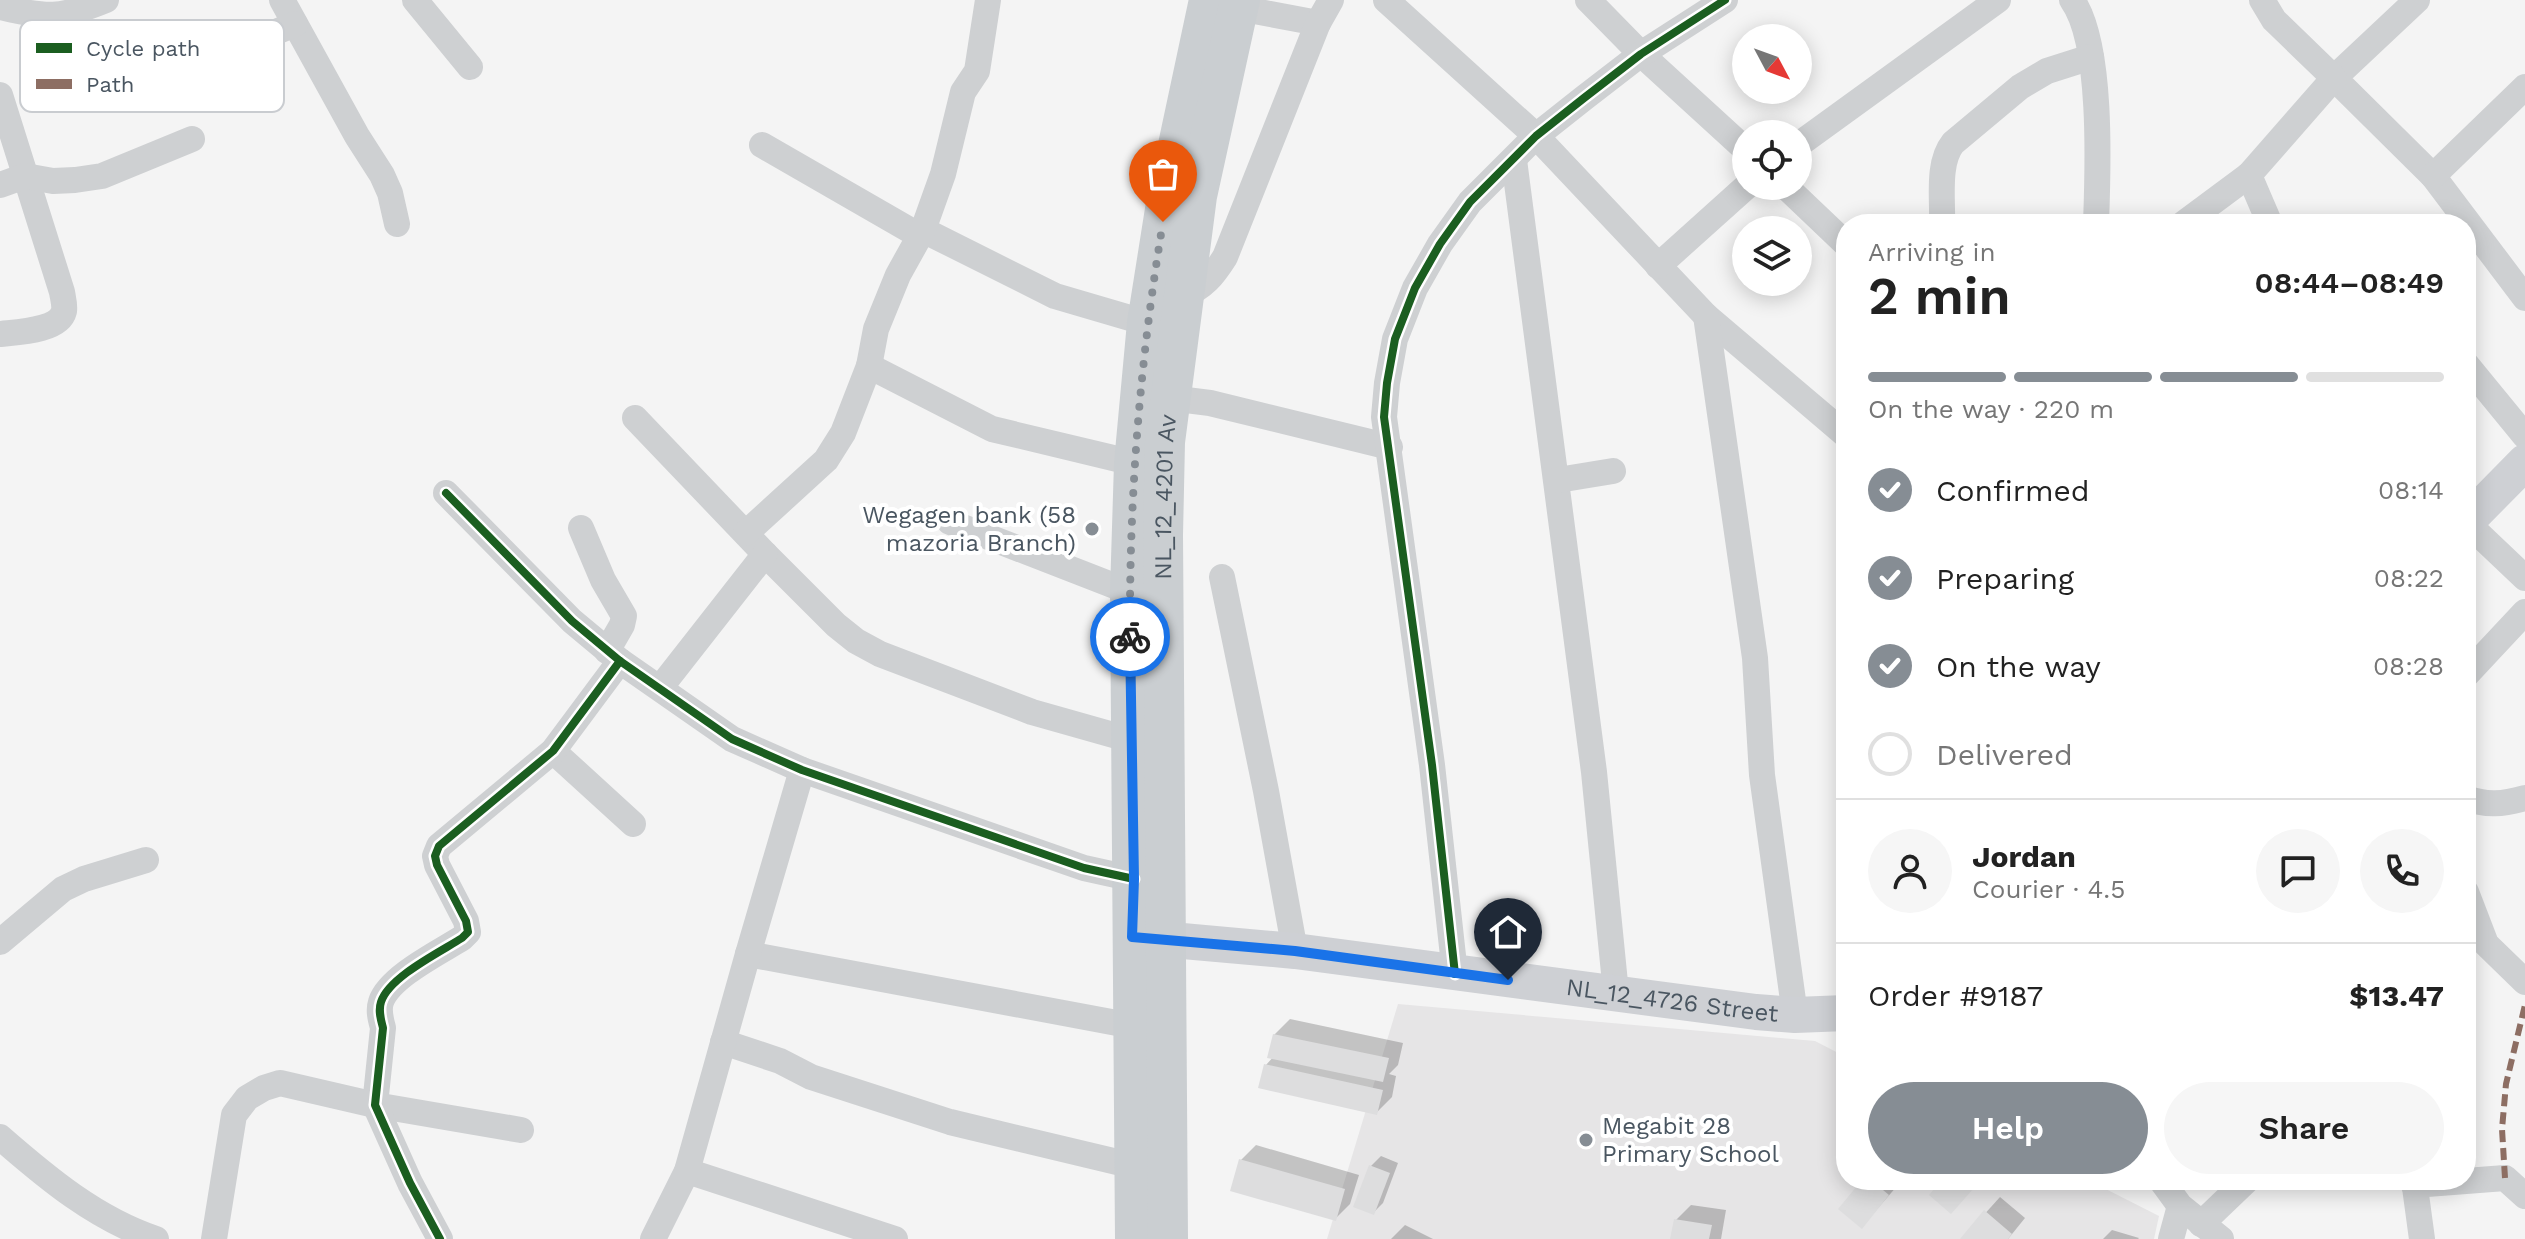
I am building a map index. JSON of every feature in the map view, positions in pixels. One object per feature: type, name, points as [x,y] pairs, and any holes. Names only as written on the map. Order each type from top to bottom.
[{"type":"main road","name":"NL_12_4201 Av","points":[[1168,1239],[1150,937],[1165,442],[1197,196],[1229,3]]},
{"type":"main road","name":"NL_12_4201 Av","points":[[1135,1239],[1133,1026],[1150,937],[1134,879],[1130,592],[1134,463],[1147,323],[1167,197],[1229,3]]},
{"type":"street","points":[[0,7],[39,16],[84,9],[106,0]]},
{"type":"street","points":[[282,0],[382,175],[397,224]]},
{"type":"street","points":[[415,0],[470,67]]},
{"type":"street","points":[[746,533],[826,460],[836,447],[869,366],[876,329],[886,303],[921,233],[943,174],[963,92],[977,71],[988,0]]},
{"type":"street","points":[[1386,0],[1536,136],[1706,316],[1836,426]]},
{"type":"street","points":[[1588,0],[1641,54],[1732,137]]},
{"type":"street","points":[[1455,974],[1432,765],[1384,417],[1395,339],[1415,288],[1440,244],[1470,202],[1536,136],[1641,54],[1725,0]]},
{"type":"street","points":[[1812,135],[1998,0]]},
{"type":"street","points":[[2072,0],[2085,23],[2091,57],[2098,134],[2096,214]]},
{"type":"street","points":[[2262,0],[2274,20],[2433,176],[2464,214]]},
{"type":"street","points":[[2196,214],[2249,175],[2334,78],[2417,0]]},
{"type":"street","points":[[1183,296],[1199,290],[1225,257],[1325,11],[1229,3]]},
{"type":"street","points":[[284,29],[295,24]]},
{"type":"street","points":[[1942,214],[1944,161],[1953,143],[2020,87],[2047,71],[2091,57]]},
{"type":"street","points":[[2433,176],[2525,87]]},
{"type":"street","points":[[0,95],[65,308],[55,323],[0,334]]},
{"type":"street","points":[[0,185],[25,176],[53,181],[102,176],[192,139]]},
{"type":"street","points":[[762,145],[921,233],[1055,296],[1147,323]]},
{"type":"street","points":[[1514,160],[1594,772],[1616,993]]},
{"type":"street","points":[[2249,175],[2266,214]]},
{"type":"street","points":[[1658,266],[1732,199]]},
{"type":"street","points":[[1800,200],[1836,234]]},
{"type":"street","points":[[2476,228],[2520,281]]},
{"type":"street","points":[[1706,316],[1755,658],[1762,775],[1795,1015]]},
{"type":"street","points":[[869,366],[992,429],[1134,463]]},
{"type":"street","points":[[2476,376],[2525,436]]},
{"type":"street","points":[[1170,398],[1210,403],[1390,447]]},
{"type":"street","points":[[635,418],[765,554],[856,641],[880,654],[1032,712],[1131,740]]},
{"type":"street","points":[[2476,512],[2525,462]]},
{"type":"street","points":[[1558,480],[1613,471]]},
{"type":"street","points":[[446,493],[572,621],[614,656],[732,739],[802,770],[1084,868],[1134,879]]},
{"type":"street","points":[[950,522],[1130,592]]},
{"type":"street","points":[[440,1239],[410,1183],[375,1105],[383,1028],[381,1002],[400,979],[468,932],[466,921],[437,865],[435,856],[439,846],[553,751],[614,656],[624,616],[603,580],[581,528]]},
{"type":"street","points":[[2476,531],[2525,578]]},
{"type":"street","points":[[660,688],[765,554]]},
{"type":"street","points":[[1222,577],[1295,951]]},
{"type":"street","points":[[2476,664],[2525,612]]},
{"type":"street","points":[[553,751],[633,824]]},
{"type":"street","points":[[653,1239],[687,1171],[802,770]]},
{"type":"street","points":[[2476,802],[2503,804],[2525,798]]},
{"type":"street","points":[[0,942],[63,889],[84,879],[146,860]]},
{"type":"street","name":"NL_12_4726 Street","points":[[1150,937],[1295,951],[1756,1012],[1836,1013]]},
{"type":"street","points":[[2476,948],[2525,982]]},
{"type":"street","points":[[748,954],[1133,1026]]},
{"type":"street","points":[[723,1042],[780,1061],[811,1077],[950,1122],[1134,1166]]},
{"type":"street","points":[[214,1239],[234,1115],[247,1098],[264,1088],[280,1083],[375,1105],[521,1130]]},
{"type":"street","points":[[0,1137],[42,1174],[84,1204],[130,1230],[156,1239]]},
{"type":"street","points":[[687,1171],[895,1239]]},
{"type":"street","points":[[2476,1180],[2505,1178],[2525,1196]]},
{"type":"street","points":[[2168,1190],[2180,1206],[2211,1232],[2240,1190]]},
{"type":"street","points":[[2415,1190],[2422,1239]]},
{"type":"street","points":[[2171,1239],[2180,1206]]},
{"type":"shaded area","name":"Megabit 28 Primary School","points":[[1398,1004],[1815,1041],[1836,1052],[1836,1190],[2108,1190],[2159,1216],[2154,1239],[1327,1239]]},
{"type":"building","points":[[1273,1034],[1389,1058],[1383,1082],[1267,1058]]},
{"type":"building","points":[[1264,1064],[1383,1090],[1377,1115],[1258,1088]]},
{"type":"building","points":[[1239,1159],[1345,1189],[1336,1221],[1230,1191]]},
{"type":"building","points":[[1369,1165],[1390,1173],[1374,1215],[1353,1207]]},
{"type":"building","points":[[1854,1190],[1883,1190],[1889,1195],[1862,1229],[1838,1209]]},
{"type":"building","points":[[1933,1190],[1972,1190],[1951,1214],[1929,1195]]},
{"type":"building","points":[[1984,1210],[2012,1234],[2008,1239],[1960,1239]]},
{"type":"building","points":[[1674,1219],[1712,1225],[1709,1239],[1670,1239]]},
{"type":"marked path","points":[[2505,1178],[2502,1129],[2506,1084],[2525,1005]]},
{"type":"cycle path","points":[[1455,974],[1432,765],[1384,417],[1395,339],[1415,288],[1440,244],[1470,202],[1536,136],[1641,54],[1725,0]]},
{"type":"cycle path","points":[[446,493],[572,621],[620,661],[732,739],[802,770],[1084,868],[1134,879]]},
{"type":"cycle path","points":[[440,1239],[410,1183],[375,1105],[383,1028],[381,1002],[404,974],[468,932],[466,921],[437,865],[435,856],[439,846],[553,751],[620,661]]},
{"type":"way so far","points":[[1130,637],[1134,463],[1147,323],[1163,222]]},
{"type":"place","name":"Wegagen bank (58 mazoria Branch)","points":[[1092,529]]},
{"type":"place","name":"Megabit 28 Primary School","points":[[1586,1140]]},
{"type":"route","points":[[1130,637],[1132,937],[1295,951],[1508,980]]}]
